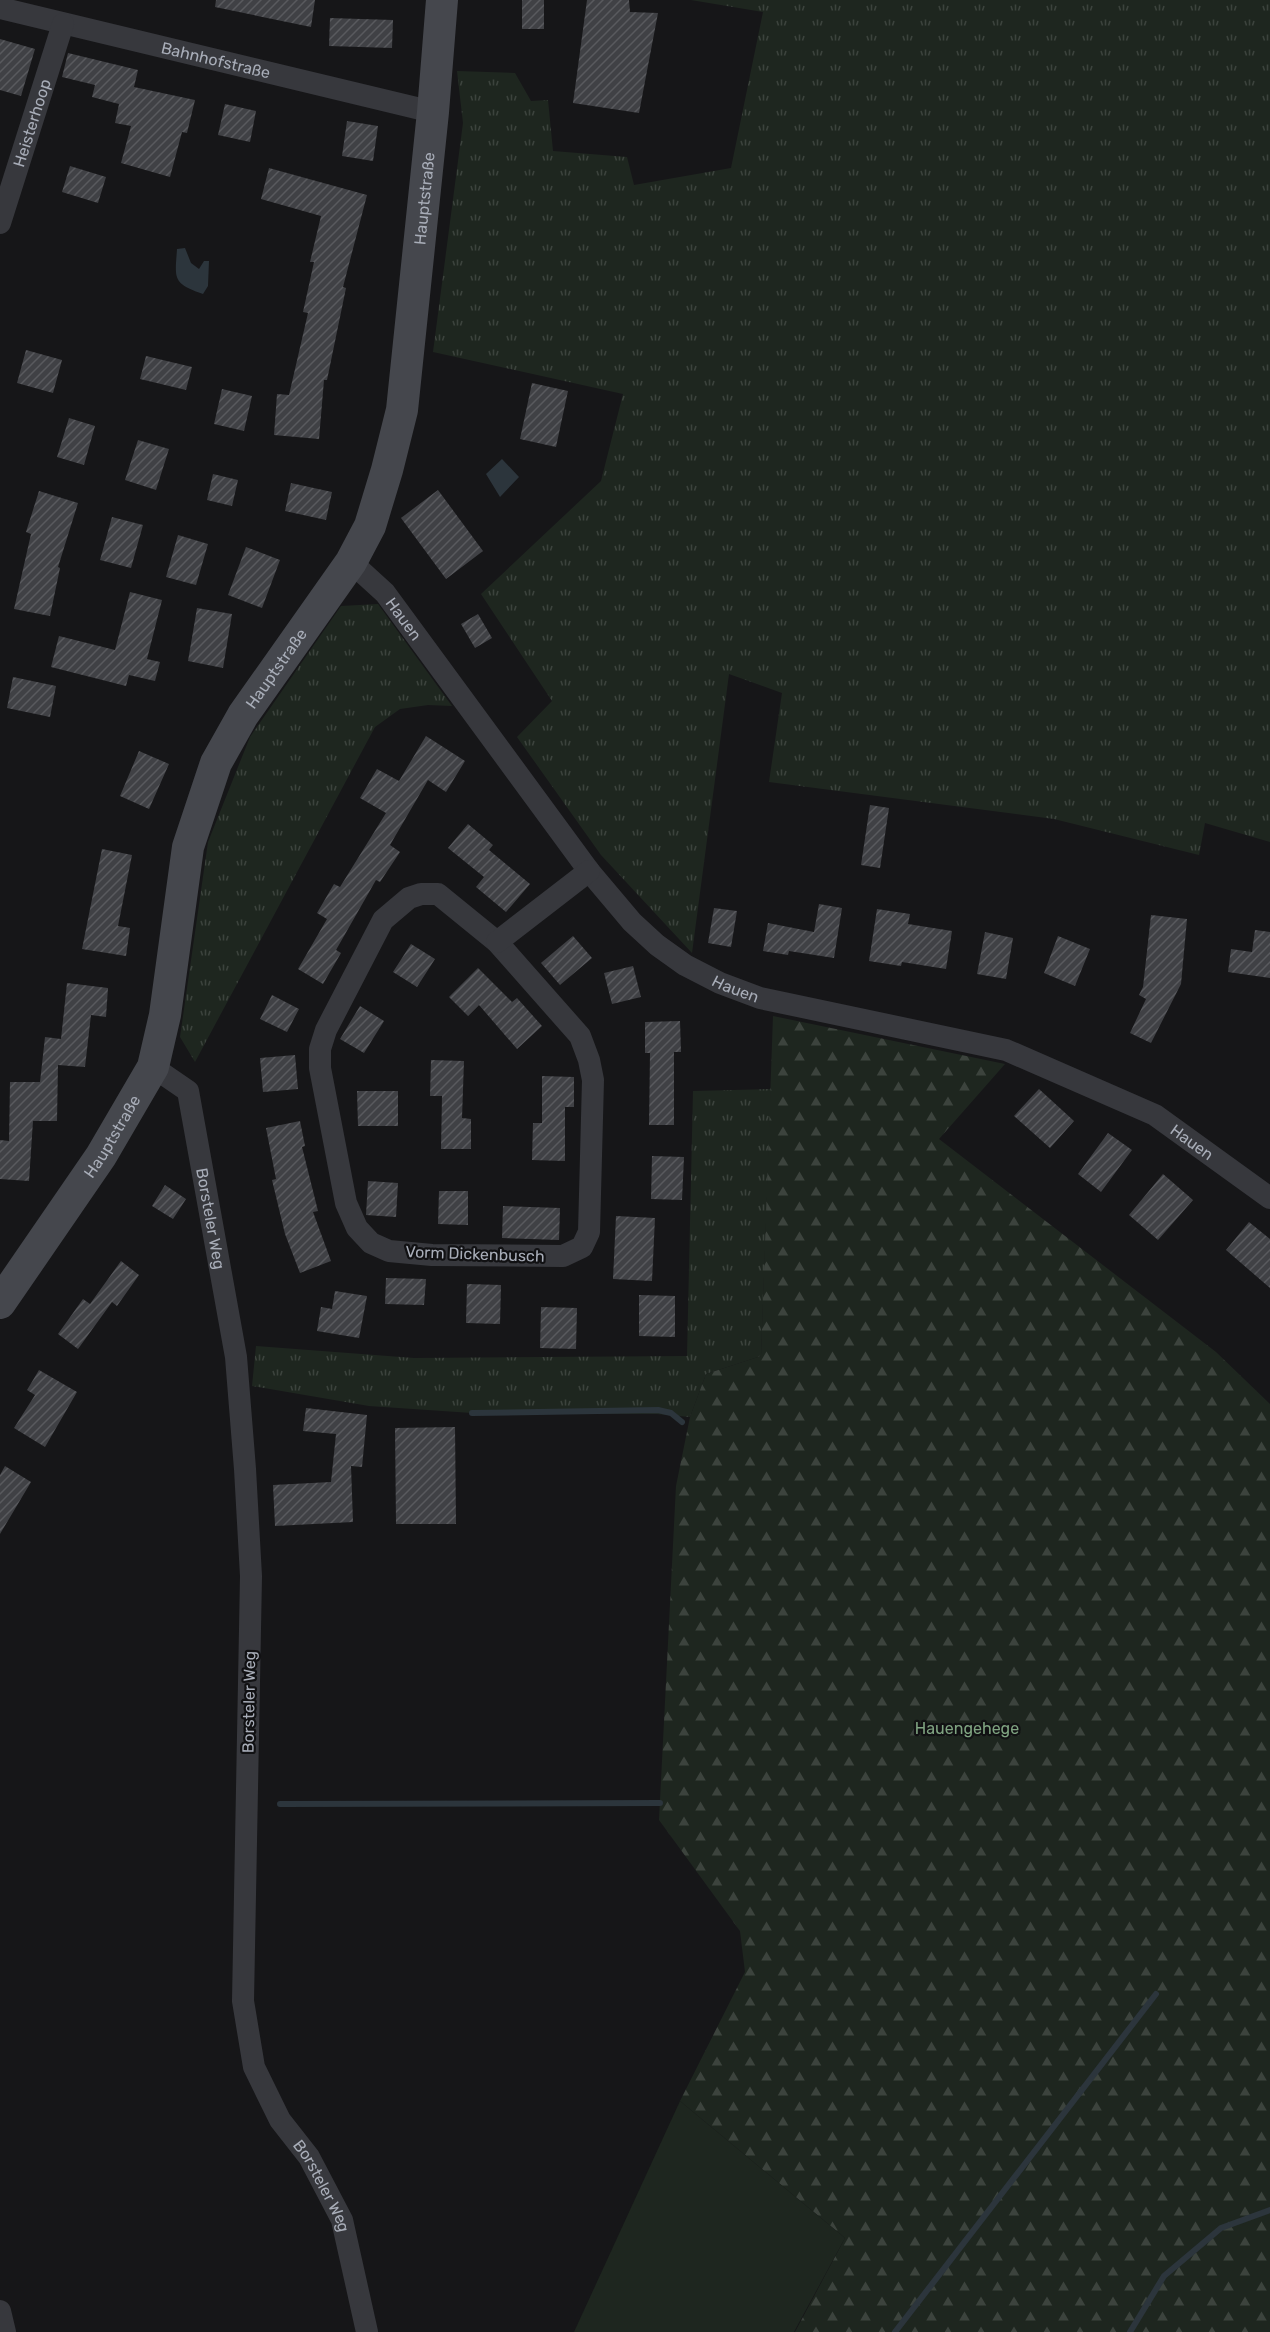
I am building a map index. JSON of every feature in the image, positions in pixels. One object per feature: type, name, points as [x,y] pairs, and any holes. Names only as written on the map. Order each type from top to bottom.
[{"type":"main road","name":"Hauptstraße","points":[[0,1303],[101,1156],[153,1067],[165,1015],[188,847],[216,763],[243,715],[351,562],[370,526],[402,410],[433,112],[442,0]]},
{"type":"street","name":"Bahnhofstraße","points":[[0,8],[433,112]]},
{"type":"street","name":"Heisterhoop","points":[[0,223],[63,24]]},
{"type":"street","name":"Hauen","points":[[351,562],[385,593],[589,871],[632,922],[657,945],[685,965],[720,983],[760,998],[1006,1050],[1155,1115],[1270,1198]]},
{"type":"street","points":[[497,942],[589,871]]},
{"type":"street","name":"Vorm Dickenbusch","points":[[421,894],[438,894],[497,942],[580,1036],[589,1060],[593,1080],[589,1232],[582,1247],[563,1256],[432,1255],[389,1251],[371,1243],[357,1228],[346,1203],[320,1068],[320,1049],[326,1030],[383,920],[409,898],[421,894]]},
{"type":"street","name":"Borsteler Weg","points":[[153,1067],[188,1091],[236,1357],[251,1576],[243,2001],[254,2067],[279,2120],[309,2157],[342,2220],[366,2332]]},
{"type":"street","points":[[0,2311],[5,2332]]},
{"type":"green space","points":[[691,0],[1270,0],[1270,842],[1205,823],[1199,855],[1054,819],[769,782],[782,693],[729,674],[692,953],[601,855],[517,737],[552,701],[481,594],[601,481],[623,394],[433,352],[463,123],[457,71],[515,73],[531,101],[548,100],[553,151],[627,157],[634,185],[731,168],[763,12]]},
{"type":"green space","points":[[378,604],[452,706],[428,705],[400,709],[375,727],[195,1062],[180,1037],[208,842],[250,737],[341,606]]},
{"type":"green space","name":"Hauengehege","points":[[773,1016],[1005,1064],[939,1139],[1216,1352],[1270,1404],[1270,2332],[795,2332],[845,2238],[680,2101],[745,1972],[740,1931],[659,1820],[676,1486],[690,1417],[706,1374],[761,1356]]},
{"type":"green space","points":[[771,1089],[761,1356],[706,1374],[690,1417],[657,1414],[472,1413],[369,1406],[252,1386],[256,1346],[414,1358],[687,1356],[693,1091]]},
{"type":"green space","points":[[680,2101],[845,2238],[794,2332],[574,2332]]},
{"type":"shaded area","points":[[185,248],[191,263],[199,269],[204,261],[209,261],[208,286],[203,294],[186,287],[176,274],[177,249]]},
{"type":"shaded area","points":[[502,459],[519,477],[500,497],[486,474]]},
{"type":"building","points":[[216,0],[315,0],[311,27],[215,7]]},
{"type":"building","points":[[522,0],[544,0],[544,29],[522,29]]},
{"type":"building","points":[[587,0],[629,0],[630,12],[658,13],[639,113],[573,103]]},
{"type":"building","points":[[330,18],[393,20],[392,48],[329,46]]},
{"type":"building","points":[[0,39],[35,49],[21,96],[0,90]]},
{"type":"building","points":[[68,53],[138,70],[134,87],[195,100],[187,133],[182,132],[170,177],[121,163],[131,126],[115,123],[119,104],[92,97],[95,85],[62,77]]},
{"type":"building","points":[[225,104],[256,111],[250,142],[218,135]]},
{"type":"building","points":[[347,121],[378,126],[373,161],[342,156]]},
{"type":"building","points":[[70,166],[106,177],[98,203],[62,192]]},
{"type":"building","points":[[269,168],[367,195],[343,287],[346,288],[327,380],[324,380],[319,439],[274,435],[277,394],[289,395],[308,313],[303,312],[314,262],[310,262],[321,216],[261,199]]},
{"type":"building","points":[[26,350],[62,360],[53,393],[17,383]]},
{"type":"building","points":[[146,356],[192,367],[186,390],[140,379]]},
{"type":"building","points":[[532,383],[568,391],[556,447],[520,439]]},
{"type":"building","points":[[222,389],[252,396],[244,431],[214,424]]},
{"type":"building","points":[[69,418],[95,426],[84,465],[57,457]]},
{"type":"building","points":[[138,440],[169,449],[156,490],[125,480]]},
{"type":"building","points":[[213,474],[238,480],[232,506],[207,500]]},
{"type":"building","points":[[291,483],[332,492],[326,520],[285,511]]},
{"type":"building","points":[[438,490],[483,551],[446,579],[401,518]]},
{"type":"building","points":[[39,491],[78,503],[58,567],[60,568],[50,616],[14,609],[31,534],[26,532]]},
{"type":"building","points":[[112,517],[143,525],[131,568],[100,560]]},
{"type":"building","points":[[178,535],[208,544],[196,585],[166,577]]},
{"type":"building","points":[[246,547],[280,560],[262,608],[228,595]]},
{"type":"building","points":[[130,592],[162,600],[147,659],[160,662],[155,681],[129,675],[126,686],[51,667],[59,636],[115,650]]},
{"type":"building","points":[[197,608],[232,614],[223,668],[188,661]]},
{"type":"building","points":[[478,614],[492,638],[475,648],[461,624]]},
{"type":"building","points":[[13,677],[56,686],[50,717],[7,708]]},
{"type":"building","points":[[426,736],[465,761],[446,792],[428,780],[390,845],[400,852],[380,882],[376,880],[336,950],[341,953],[323,984],[298,969],[327,919],[317,913],[334,884],[340,887],[386,813],[360,798],[377,769],[399,781]]},
{"type":"building","points":[[139,751],[169,764],[149,809],[120,796]]},
{"type":"building","points":[[870,805],[889,808],[880,868],[861,865]]},
{"type":"building","points":[[468,824],[493,845],[489,850],[530,884],[506,912],[476,887],[484,877],[448,848]]},
{"type":"building","points":[[102,849],[132,855],[118,926],[130,928],[126,956],[82,949]]},
{"type":"building","points":[[819,904],[842,908],[834,958],[789,951],[788,955],[763,951],[768,923],[814,932]]},
{"type":"building","points":[[714,908],[737,911],[731,947],[708,943]]},
{"type":"building","points":[[877,909],[910,914],[908,924],[952,931],[946,969],[902,962],[901,966],[869,961]]},
{"type":"building","points":[[1151,915],[1187,919],[1181,984],[1151,1043],[1130,1033],[1146,999],[1139,995],[1143,987]]},
{"type":"building","points":[[1255,930],[1270,932],[1270,978],[1228,972],[1231,949],[1252,952]]},
{"type":"building","points":[[985,932],[1013,938],[1006,979],[977,974]]},
{"type":"building","points":[[573,936],[592,958],[560,985],[541,963]]},
{"type":"building","points":[[1058,936],[1090,949],[1075,986],[1044,973]]},
{"type":"building","points":[[411,944],[435,959],[417,987],[393,972]]},
{"type":"building","points":[[633,966],[641,997],[612,1004],[604,973]]},
{"type":"building","points":[[478,968],[512,1002],[517,998],[542,1026],[517,1049],[479,1005],[468,1016],[449,997]]},
{"type":"building","points":[[67,983],[108,988],[106,1017],[91,1015],[85,1067],[58,1065],[57,1121],[33,1121],[29,1181],[0,1179],[0,1140],[9,1141],[10,1082],[40,1082],[45,1037],[61,1039]]},
{"type":"building","points":[[272,995],[299,1009],[287,1032],[260,1019]]},
{"type":"building","points":[[360,1006],[384,1021],[364,1053],[340,1039]]},
{"type":"building","points":[[680,1021],[681,1052],[674,1052],[674,1125],[649,1125],[650,1053],[645,1053],[645,1022]]},
{"type":"building","points":[[295,1055],[298,1089],[263,1092],[260,1058]]},
{"type":"building","points":[[431,1060],[464,1061],[462,1118],[471,1119],[471,1149],[441,1149],[442,1096],[430,1096]]},
{"type":"building","points":[[542,1076],[574,1077],[574,1107],[565,1107],[565,1161],[532,1160],[533,1123],[542,1123]]},
{"type":"building","points":[[1039,1089],[1074,1121],[1050,1148],[1014,1116]]},
{"type":"building","points":[[357,1091],[398,1091],[398,1126],[358,1126]]},
{"type":"building","points":[[300,1121],[305,1146],[302,1147],[318,1211],[313,1212],[331,1261],[300,1273],[285,1234],[272,1180],[276,1179],[266,1128]]},
{"type":"building","points":[[1108,1133],[1132,1150],[1101,1192],[1078,1174]]},
{"type":"building","points":[[652,1156],[684,1157],[682,1200],[651,1199]]},
{"type":"building","points":[[1163,1174],[1193,1200],[1158,1240],[1129,1215]]},
{"type":"building","points":[[368,1181],[398,1183],[396,1217],[366,1215]]},
{"type":"building","points":[[165,1185],[186,1199],[173,1219],[152,1206]]},
{"type":"building","points":[[439,1191],[468,1191],[468,1225],[438,1224]]},
{"type":"building","points":[[503,1206],[560,1208],[559,1240],[502,1238]]},
{"type":"building","points":[[616,1216],[655,1218],[652,1281],[613,1279]]},
{"type":"building","points":[[1249,1222],[1270,1239],[1270,1288],[1226,1250]]},
{"type":"building","points":[[121,1261],[139,1275],[117,1306],[112,1302],[78,1349],[58,1334],[83,1299],[90,1304]]},
{"type":"building","points":[[386,1278],[426,1279],[424,1305],[385,1304]]},
{"type":"building","points":[[467,1284],[501,1285],[500,1324],[466,1323]]},
{"type":"building","points":[[335,1291],[367,1296],[359,1338],[317,1331],[321,1307],[332,1309]]},
{"type":"building","points":[[639,1295],[675,1296],[675,1337],[639,1336]]},
{"type":"building","points":[[541,1307],[577,1308],[576,1349],[540,1348]]},
{"type":"building","points":[[39,1370],[77,1392],[45,1447],[14,1428],[35,1395],[27,1390]]},
{"type":"building","points":[[306,1408],[367,1415],[362,1467],[351,1466],[353,1522],[275,1526],[273,1485],[331,1482],[336,1434],[303,1431]]},
{"type":"building","points":[[455,1427],[456,1524],[396,1524],[395,1428]]},
{"type":"building","points":[[5,1466],[31,1482],[0,1534],[0,1475]]},
{"type":"waterway","points":[[472,1413],[658,1410],[671,1413],[682,1422]]},
{"type":"waterway","points":[[280,1804],[660,1803]]},
{"type":"waterway","points":[[895,2332],[1156,1994]]},
{"type":"waterway","points":[[1130,2332],[1164,2276],[1221,2228],[1270,2210]]}]
